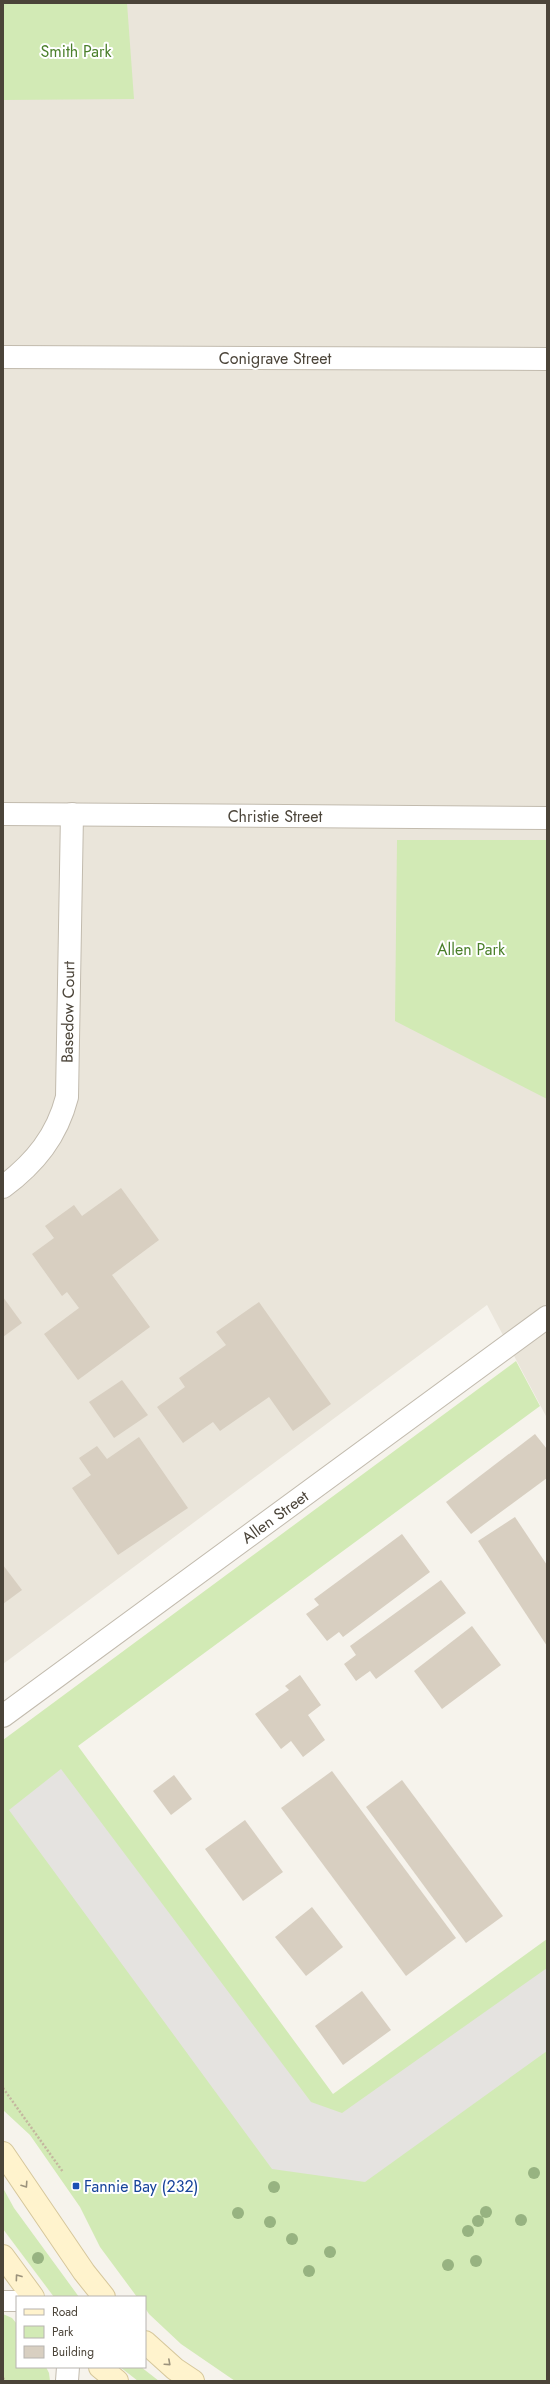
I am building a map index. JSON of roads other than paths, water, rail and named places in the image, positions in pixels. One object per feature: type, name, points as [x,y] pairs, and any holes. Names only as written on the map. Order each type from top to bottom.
[{"type":"street","name":"Conigrave Street","points":[[3,357],[547,359]]},
{"type":"street","name":"Christie Street","points":[[3,814],[547,818]]},
{"type":"street","name":"Basedow Court","points":[[3,1187],[20,1174],[46,1144],[61,1120],[67,1097],[72,814]]},
{"type":"street","name":"Allen Street","points":[[3,1716],[547,1317]]},
{"type":"street","points":[[3,2153],[84,2272],[103,2296]]},
{"type":"street","points":[[3,2256],[32,2296]]},
{"type":"street","points":[[146,2343],[175,2369],[193,2381]]},
{"type":"street","points":[[67,2381],[68,2368]]},
{"type":"street","points":[[101,2368],[117,2381]]},
{"type":"lane","points":[[3,2301],[16,2301]]},
{"type":"place","name":"Fannie Bay (232)","points":[[76,2186]]},
{"type":"park label","name":"Smith Park","points":[[76,51]]},
{"type":"park label","name":"Allen Park","points":[[471,949]]}]
